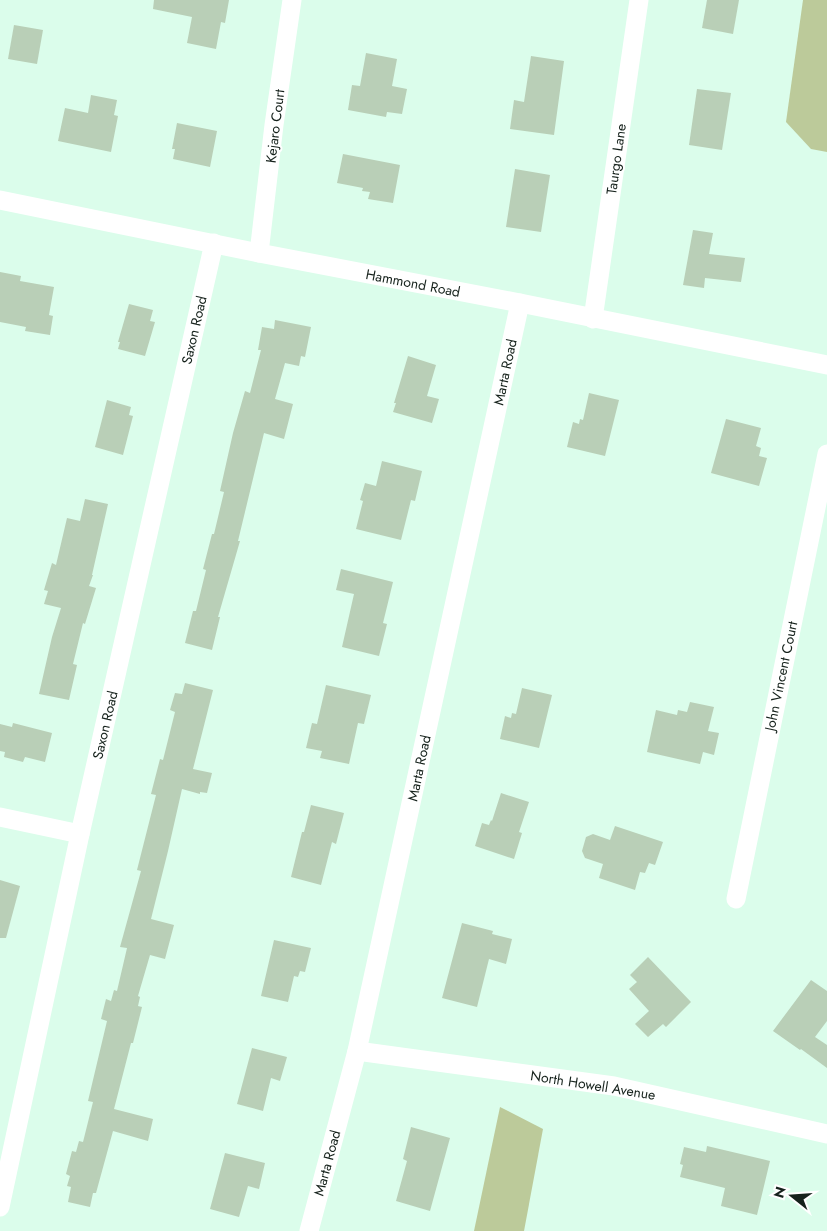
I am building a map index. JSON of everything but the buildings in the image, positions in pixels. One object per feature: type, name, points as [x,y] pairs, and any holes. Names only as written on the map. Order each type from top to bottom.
[{"type":"street","name":"Kejaro Court","points":[[259,253],[274,125],[292,0]]},
{"type":"street","name":"Taurgo Lane","points":[[593,318],[639,0]]},
{"type":"street","name":"Hammond Road","points":[[0,200],[827,365]]},
{"type":"street","name":"Saxon Road","points":[[0,1207],[80,834],[214,244]]},
{"type":"street","name":"Marta Road","points":[[309,1231],[357,1051],[520,303]]},
{"type":"street","name":"John Vincent Court","points":[[736,899],[827,454]]},
{"type":"street","points":[[0,817],[80,834]]},
{"type":"street","name":"North Howell Avenue","points":[[357,1051],[614,1086],[827,1134]]},
{"type":"green space","points":[[803,0],[827,0],[827,152],[811,149],[786,122]]},
{"type":"green space","points":[[500,1107],[543,1129],[524,1231],[474,1231]]}]
